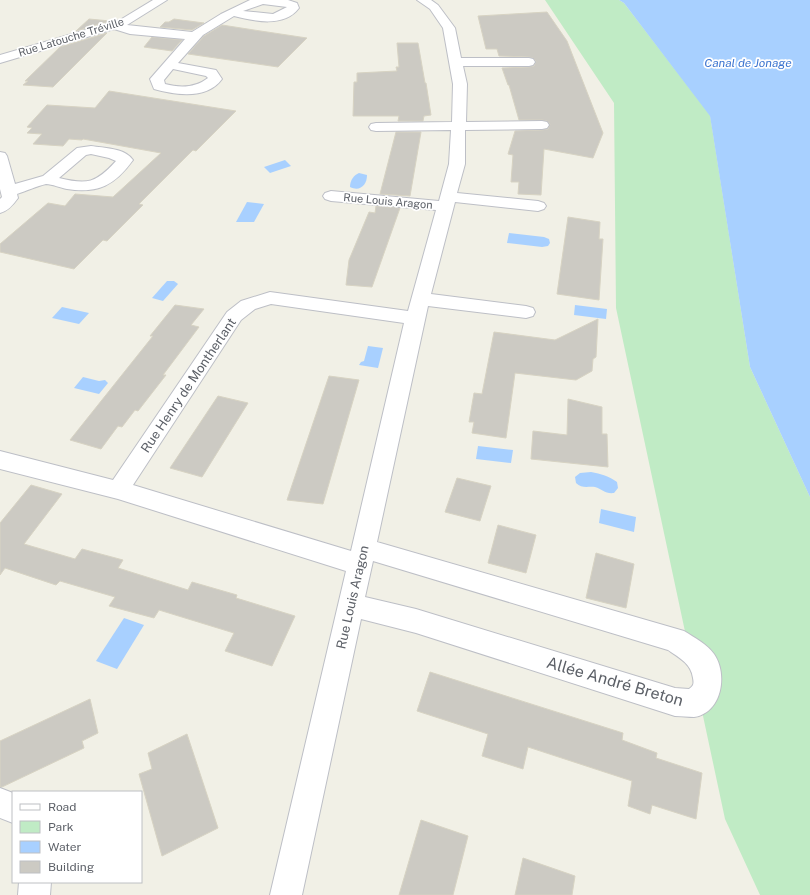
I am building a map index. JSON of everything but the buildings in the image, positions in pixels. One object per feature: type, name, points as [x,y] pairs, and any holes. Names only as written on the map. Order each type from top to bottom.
[{"type":"street","name":"Rue Latouche Tréville","points":[[0,59],[124,22],[161,0]]},
{"type":"street","name":"Rue Louis Aragon","points":[[286,895],[361,556],[418,309],[457,164],[460,84],[449,28],[434,6],[423,0]]},
{"type":"street","points":[[170,65],[194,36],[234,13]]},
{"type":"street","points":[[115,25],[130,30],[194,36]]},
{"type":"street","points":[[456,62],[529,62]]},
{"type":"street","points":[[376,127],[542,125]]},
{"type":"street","points":[[0,156],[10,198],[0,208]]},
{"type":"street","points":[[9,190],[48,179]]},
{"type":"street","name":"Rue Louis Aragon","points":[[331,196],[538,206]]},
{"type":"street","name":"Rue Henry de Montherlant","points":[[118,490],[234,316],[248,305],[270,298],[418,309]]},
{"type":"street","points":[[418,309],[526,312]]},
{"type":"street","points":[[0,460],[118,490],[361,556]]},
{"type":"street","name":"Allée André Breton","points":[[350,605],[416,621],[675,702],[694,703],[705,694],[708,682],[704,663],[691,650],[675,640],[361,556]]},
{"type":"street","points":[[0,803],[12,808]]},
{"type":"street","points":[[34,895],[35,883]]},
{"type":"green space","points":[[545,0],[619,0],[624,3],[710,115],[750,367],[810,497],[810,895],[760,895],[725,819],[616,308],[614,103]]},
{"type":"water","name":"Canal de Jonage","points":[[619,0],[810,0],[810,497],[750,367],[710,116],[624,3]]},
{"type":"water","points":[[285,160],[291,166],[270,173],[264,167]]},
{"type":"water","points":[[359,173],[367,175],[366,182],[362,187],[357,189],[350,187],[353,178]]},
{"type":"water","points":[[247,202],[264,204],[254,222],[236,222]]},
{"type":"water","points":[[509,233],[544,237],[549,239],[550,243],[548,246],[542,247],[507,243]]},
{"type":"water","points":[[167,281],[174,281],[178,284],[163,301],[152,298]]},
{"type":"water","points":[[575,305],[607,309],[606,319],[574,315]]},
{"type":"water","points":[[62,307],[89,313],[79,324],[52,318]]},
{"type":"water","points":[[368,346],[383,348],[378,368],[359,365],[364,361]]},
{"type":"water","points":[[83,377],[99,381],[105,380],[108,383],[99,394],[74,388]]},
{"type":"water","points":[[478,446],[513,450],[511,463],[476,459]]},
{"type":"water","points":[[591,472],[614,480],[617,482],[618,488],[614,493],[611,493],[595,487],[581,486],[576,483],[575,477],[580,473]]},
{"type":"water","points":[[601,509],[636,517],[634,532],[599,523]]},
{"type":"water","points":[[124,618],[144,625],[117,669],[96,661]]}]
